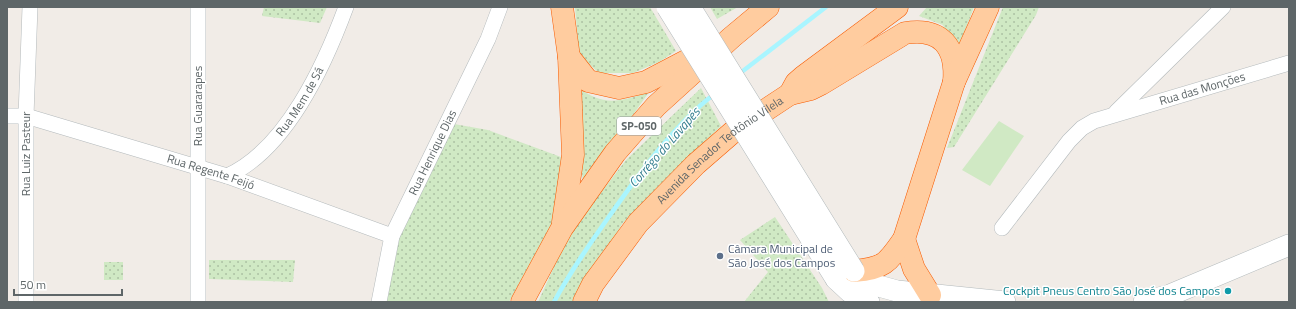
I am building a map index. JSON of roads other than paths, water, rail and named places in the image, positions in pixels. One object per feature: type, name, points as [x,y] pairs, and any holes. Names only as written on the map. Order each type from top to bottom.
[{"type":"highway","points":[[562,7],[569,57],[573,155],[562,228]]},
{"type":"highway","name":"SP-050","points":[[522,302],[562,228],[615,153],[656,106],[768,7]]},
{"type":"highway","name":"Avenida Senador Teotônio Vilela","points":[[584,302],[594,284],[643,217],[696,164],[734,131],[790,94],[796,83],[804,76],[897,7]]},
{"type":"highway","points":[[845,275],[882,266],[889,260],[904,239],[954,82],[988,7]]},
{"type":"highway","points":[[790,94],[811,89],[905,33],[917,31],[930,32],[939,36],[945,42],[954,63],[954,82]]},
{"type":"highway","points":[[569,57],[588,81],[619,88],[646,82],[732,38]]},
{"type":"highway","points":[[904,239],[914,269],[930,295]]},
{"type":"main road","points":[[667,7],[845,275],[898,291],[1005,302]]},
{"type":"main road","points":[[690,7],[845,275],[850,292],[870,302]]},
{"type":"main road","points":[[1144,302],[1167,298],[1289,245]]},
{"type":"street","name":"Rua Luiz Pasteur","points":[[26,302],[26,116],[30,7]]},
{"type":"street","name":"Rua Guararapes","points":[[198,7],[198,302]]},
{"type":"street","name":"Rua Mem de Sá","points":[[228,176],[246,166],[282,133],[306,93],[335,38],[346,7]]},
{"type":"street","name":"Rua Henrique Dias","points":[[379,302],[392,236],[488,39],[500,7]]},
{"type":"street","name":"Rua das Monções","points":[[1116,113],[1223,7]]},
{"type":"street","name":"Rua das Monções","points":[[1002,228],[1069,141],[1082,128],[1094,121],[1116,113],[1289,63]]},
{"type":"street","name":"Rua Regente Feijó","points":[[7,116],[26,116],[228,176],[392,236]]},
{"type":"street","points":[[845,275],[845,302]]},
{"type":"waterway","name":"Corrégo do Lavapés","points":[[739,74],[826,7]]},
{"type":"waterway","name":"Corrégo do Lavapés","points":[[554,302],[587,249],[644,168],[684,121],[714,94]]},
{"type":"place","name":"Câmara Municipal de São José dos Campos","points":[[720,256]]},
{"type":"place","name":"Cockpit Pneus Centro São José dos Campos","points":[[1228,291]]}]
